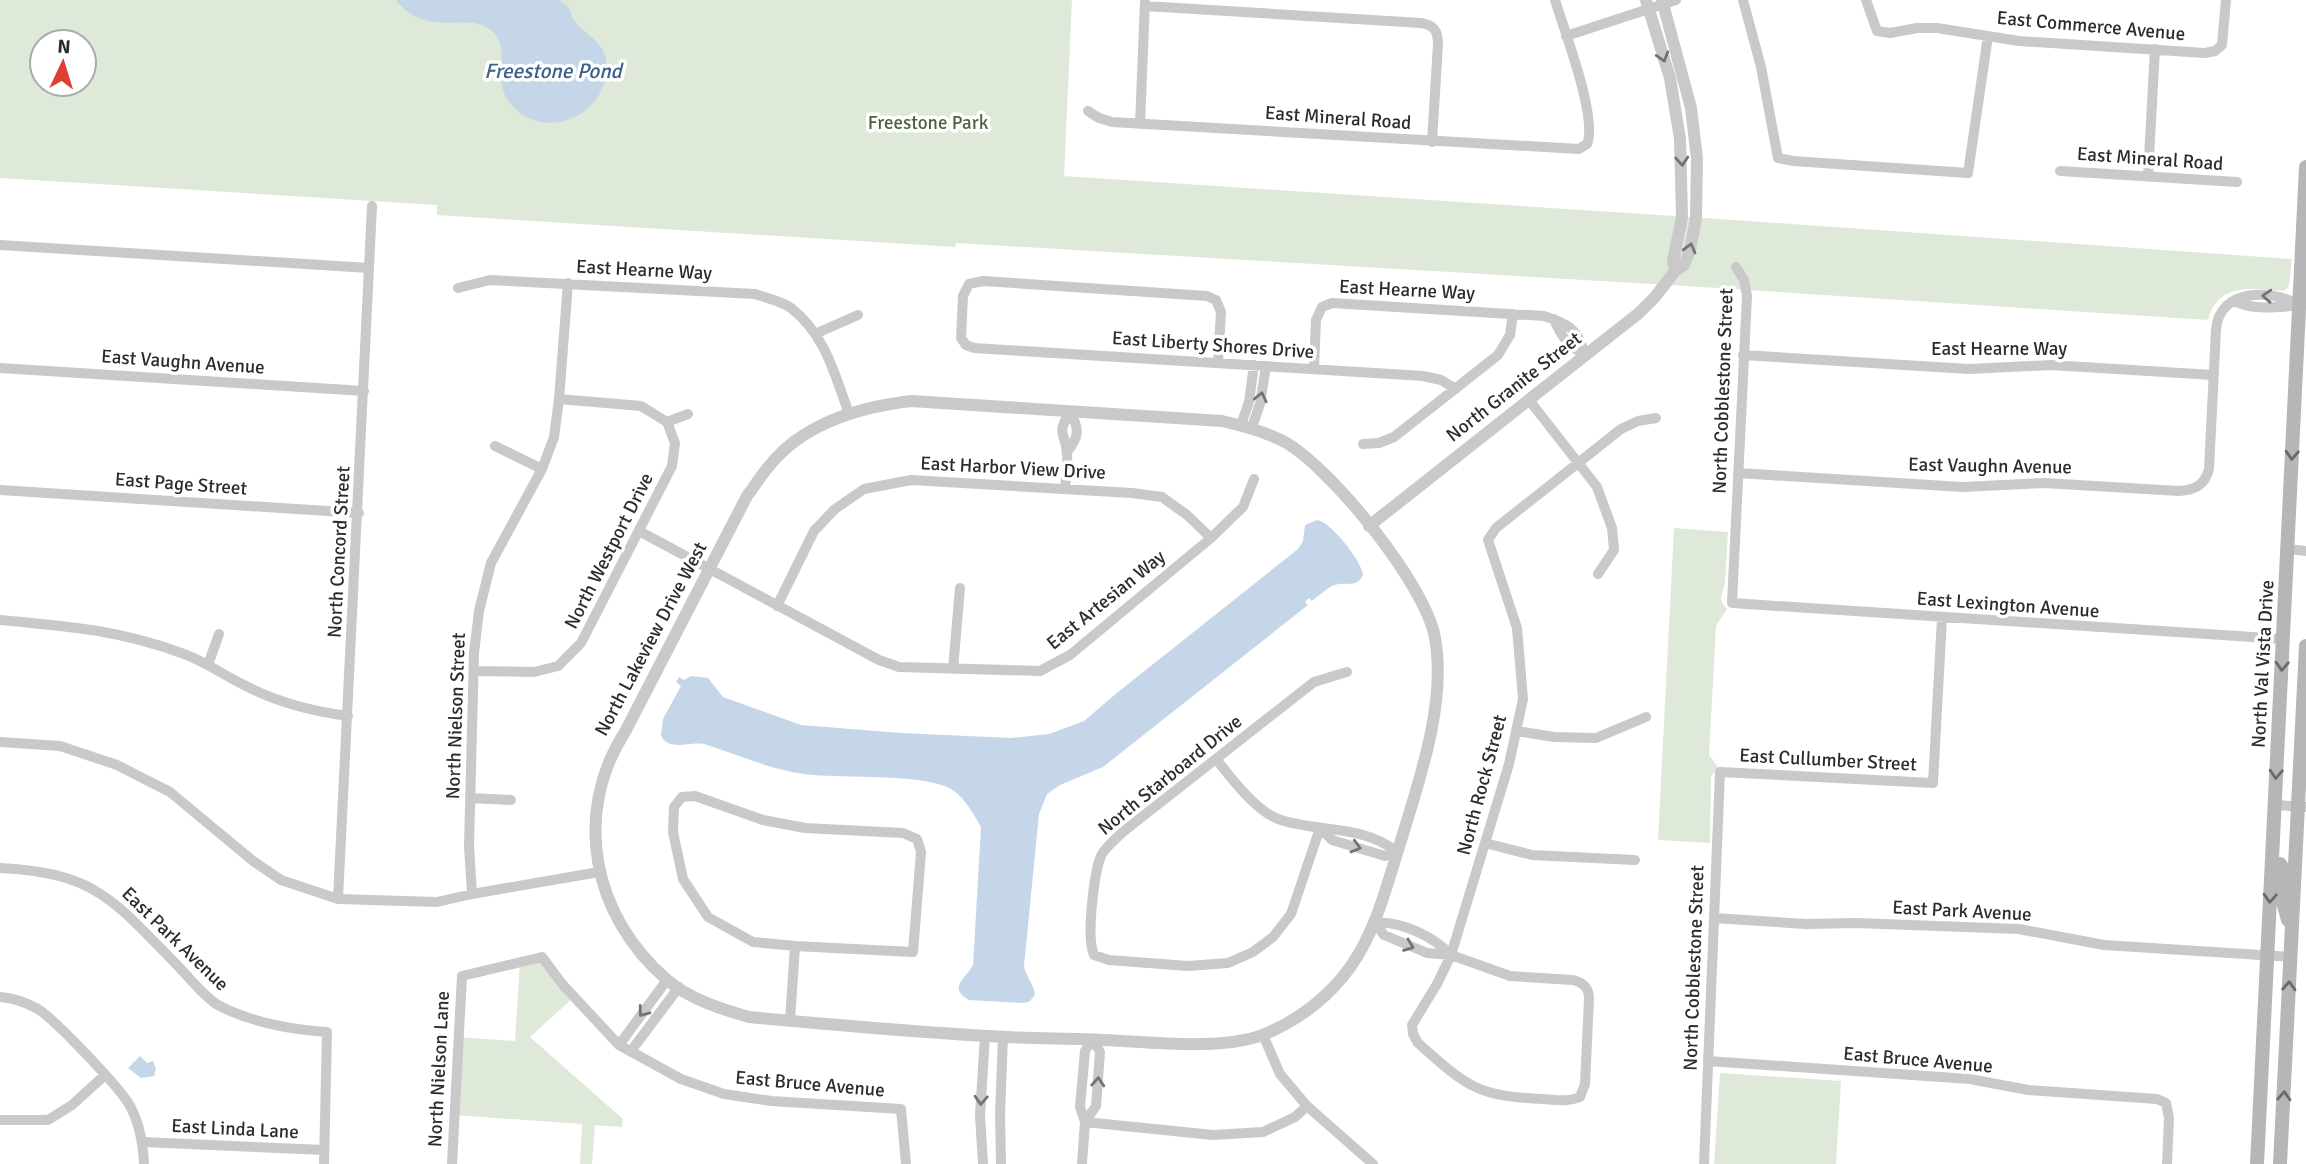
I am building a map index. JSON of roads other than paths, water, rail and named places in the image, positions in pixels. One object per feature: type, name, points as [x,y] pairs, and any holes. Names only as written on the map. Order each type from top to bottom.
[{"type":"main road","name":"North Val Vista Drive","points":[[2257,1164],[2283,639],[2303,305],[2306,167]]},
{"type":"main road","points":[[2280,1164],[2291,932],[2302,807],[2306,646]]},
{"type":"main road","points":[[2272,863],[2280,864],[2284,870],[2283,902],[2291,932]]},
{"type":"street","points":[[1555,0],[1566,36],[1647,5],[1667,1]]},
{"type":"street","points":[[1743,0],[1761,66],[1778,158],[1793,161],[1968,173],[1988,36]]},
{"type":"street","name":"East Commerce Avenue","points":[[1866,0],[1877,31],[1890,33],[1937,28],[2033,42],[2210,52],[2219,49],[2224,36],[2226,0]]},
{"type":"street","name":"North Granite Street","points":[[1369,526],[1647,305],[1675,271],[1684,265],[1696,219],[1697,159],[1691,108],[1667,1]]},
{"type":"street","points":[[1140,124],[1145,3],[1421,23],[1435,29],[1438,44],[1433,142]]},
{"type":"street","points":[[1647,5],[1675,99],[1682,167],[1682,217],[1673,261],[1675,271]]},
{"type":"street","name":"East Mineral Road","points":[[1088,110],[1105,120],[1140,124],[1574,150],[1587,144],[1590,130],[1566,36]]},
{"type":"street","points":[[2148,177],[2155,50]]},
{"type":"street","name":"East Mineral Road","points":[[2060,171],[2237,182]]},
{"type":"street","name":"North Concord Street","points":[[338,899],[372,206]]},
{"type":"street","points":[[0,245],[369,268]]},
{"type":"street","name":"North Cobblestone Street","points":[[1732,603],[1746,292],[1744,280],[1737,267]]},
{"type":"street","name":"East Hearne Way","points":[[457,288],[490,280],[755,294],[790,307],[817,333],[849,414]]},
{"type":"street","name":"East Liberty Shores Drive","points":[[1218,363],[1220,309],[1216,300],[1207,296],[983,281],[969,284],[963,296],[961,334],[966,345],[978,348],[1423,376],[1441,380],[1456,388]]},
{"type":"street","name":"North Nielson Street","points":[[472,894],[470,798],[474,671],[479,611],[491,563],[542,469],[554,437],[568,283]]},
{"type":"street","points":[[2213,375],[2220,311],[2234,301],[2243,305],[2303,305]]},
{"type":"street","name":"East Hearne Way","points":[[1314,369],[1317,315],[1327,304],[1338,303],[1544,316],[1570,326],[1581,339],[1585,355]]},
{"type":"street","points":[[1363,444],[1379,443],[1394,437],[1503,349],[1510,335],[1513,314]]},
{"type":"street","points":[[817,333],[858,315]]},
{"type":"street","name":"East Hearne Way","points":[[1743,355],[1969,369],[2051,365],[2213,375]]},
{"type":"street","points":[[1246,426],[1254,365]]},
{"type":"street","points":[[1246,426],[1260,404],[1266,366]]},
{"type":"street","name":"East Vaughn Avenue","points":[[0,368],[364,391]]},
{"type":"street","name":"East Vaughn Avenue","points":[[1738,473],[1962,487],[2044,483],[2179,491],[2200,486],[2208,468],[2213,375]]},
{"type":"street","points":[[559,399],[641,406],[667,422],[688,414]]},
{"type":"street","points":[[1529,400],[1597,487],[1612,528],[1614,550],[1598,574]]},
{"type":"street","name":"North Lakeview Drive West","points":[[911,401],[1070,411],[1222,421],[1246,426],[1285,442],[1317,466],[1369,526],[1408,575],[1425,607],[1435,637],[1438,677],[1434,717],[1385,896],[1352,965],[1333,987],[1297,1017],[1263,1035],[1213,1044],[995,1036],[749,1017],[711,1006],[673,984],[632,941],[613,913],[599,872],[595,846],[595,810],[611,754],[625,732],[747,496],[771,464],[799,438],[828,422],[883,404],[911,401]]},
{"type":"street","points":[[1065,488],[1067,452],[1077,439],[1078,426],[1070,411]]},
{"type":"street","points":[[1578,462],[1629,425],[1656,418]]},
{"type":"street","name":"North Westport Drive","points":[[474,671],[534,672],[558,666],[581,643],[672,466],[675,443],[667,422]]},
{"type":"street","points":[[495,446],[542,469]]},
{"type":"street","name":"North Rock Street","points":[[1451,955],[1503,974],[1573,980],[1586,986],[1589,999],[1586,1072],[1580,1097],[1566,1100],[1512,1098],[1482,1091],[1465,1083],[1428,1052],[1415,1039],[1412,1030],[1414,1020],[1432,993],[1451,955],[1517,731],[1523,699],[1517,628],[1488,540],[1496,528],[1578,462]]},
{"type":"street","name":"East Artesian Way","points":[[639,531],[878,660],[899,667],[1041,671],[1070,655],[1211,538],[1243,507],[1254,479]]},
{"type":"street","name":"East Harbor View Drive","points":[[777,606],[814,531],[835,509],[864,489],[911,480],[1065,488],[1162,498],[1187,515],[1211,538]]},
{"type":"street","name":"East Page Street","points":[[0,490],[359,513]]},
{"type":"street","points":[[2288,549],[2306,551]]},
{"type":"street","points":[[953,669],[960,588]]},
{"type":"street","name":"East Lexington Avenue","points":[[1732,603],[2283,639]]},
{"type":"street","name":"East Cullumber Street","points":[[1720,772],[1933,783],[1942,618]]},
{"type":"street","points":[[0,620],[92,628],[141,639],[208,665],[282,703],[311,711],[348,716]]},
{"type":"street","points":[[208,665],[219,634]]},
{"type":"street","name":"North Starboard Drive","points":[[1320,828],[1291,914],[1273,937],[1253,951],[1228,962],[1188,966],[1109,960],[1094,955],[1090,940],[1094,890],[1102,854],[1124,831],[1314,682],[1347,672]]},
{"type":"street","points":[[1517,731],[1554,737],[1596,738],[1646,717]]},
{"type":"street","points":[[0,742],[60,746],[117,765],[170,792],[253,861],[281,880],[338,899],[437,902],[599,872]]},
{"type":"street","points":[[1216,759],[1241,791],[1276,818],[1320,828],[1336,828],[1386,843],[1397,852]]},
{"type":"street","name":"North Cobblestone Street","points":[[1704,1164],[1720,772]]},
{"type":"street","points":[[695,796],[763,820],[805,828],[903,833],[917,838],[920,852],[912,952],[795,946],[753,942],[708,917],[683,879],[673,832],[674,807],[682,797],[695,796]]},
{"type":"street","points":[[470,798],[511,800]]},
{"type":"street","points":[[2275,805],[2302,807]]},
{"type":"street","points":[[1485,844],[1532,855],[1635,860]]},
{"type":"street","name":"East Park Avenue","points":[[0,868],[34,870],[68,877],[97,891],[127,912],[217,1005],[295,1030],[327,1032],[324,1150]]},
{"type":"street","name":"East Park Avenue","points":[[1714,918],[1806,924],[1856,923],[2019,929],[2105,945],[2291,957]]},
{"type":"street","points":[[1374,923],[1384,935],[1407,945],[1427,953],[1451,955]]},
{"type":"street","points":[[790,1021],[795,946]]},
{"type":"street","name":"East Bruce Avenue","points":[[462,976],[542,957],[563,985],[619,1045],[681,1079],[724,1094],[771,1101],[901,1109],[906,1164]]},
{"type":"street","name":"North Nielson Lane","points":[[452,1164],[462,976]]},
{"type":"street","points":[[619,1045],[673,984]]},
{"type":"street","points":[[631,1051],[673,984]]},
{"type":"street","points":[[0,997],[11,998],[38,1009],[105,1075],[130,1105],[143,1142],[144,1164]]},
{"type":"street","points":[[1263,1035],[1280,1074],[1307,1106],[1373,1164]]},
{"type":"street","points":[[983,1164],[980,1115],[995,1036]]},
{"type":"street","points":[[995,1036],[1001,1164]]},
{"type":"street","points":[[1082,1164],[1085,1122],[1080,1107],[1082,1079],[1085,1051],[1093,1039],[1100,1052],[1096,1106],[1085,1122]]},
{"type":"street","name":"East Bruce Avenue","points":[[1708,1061],[1970,1079],[2028,1090],[2152,1098],[2166,1104],[2169,1118],[2167,1164]]},
{"type":"street","points":[[0,1120],[48,1120],[72,1105],[105,1075]]},
{"type":"street","points":[[1085,1122],[1213,1135],[1263,1132],[1295,1117],[1307,1106]]},
{"type":"street","name":"East Linda Lane","points":[[143,1142],[324,1150]]},
{"type":"street","points":[[324,1150],[324,1164]]},
{"type":"water","name":"Freestone Pond","points":[[396,0],[559,0],[569,7],[576,23],[600,45],[606,61],[605,80],[598,96],[587,109],[556,123],[539,122],[523,115],[504,94],[501,48],[493,32],[472,23],[421,19],[408,12]]},
{"type":"water","points":[[1317,520],[1330,527],[1351,552],[1363,575],[1360,580],[1332,586],[1312,601],[1309,598],[1305,602],[1308,605],[1103,767],[1060,785],[1047,794],[1039,814],[1024,966],[1035,995],[1029,1002],[969,1000],[959,991],[960,983],[973,965],[981,827],[967,804],[953,790],[918,780],[799,773],[771,767],[704,744],[670,744],[661,736],[663,719],[681,686],[676,682],[679,677],[684,680],[691,676],[708,678],[723,697],[801,725],[1011,738],[1049,734],[1084,721],[1298,549],[1303,541],[1305,525]]},
{"type":"water","points":[[140,1056],[147,1063],[153,1061],[156,1069],[154,1076],[141,1078],[128,1068]]},
{"type":"park label","name":"Freestone Park","points":[[928,123]]}]
